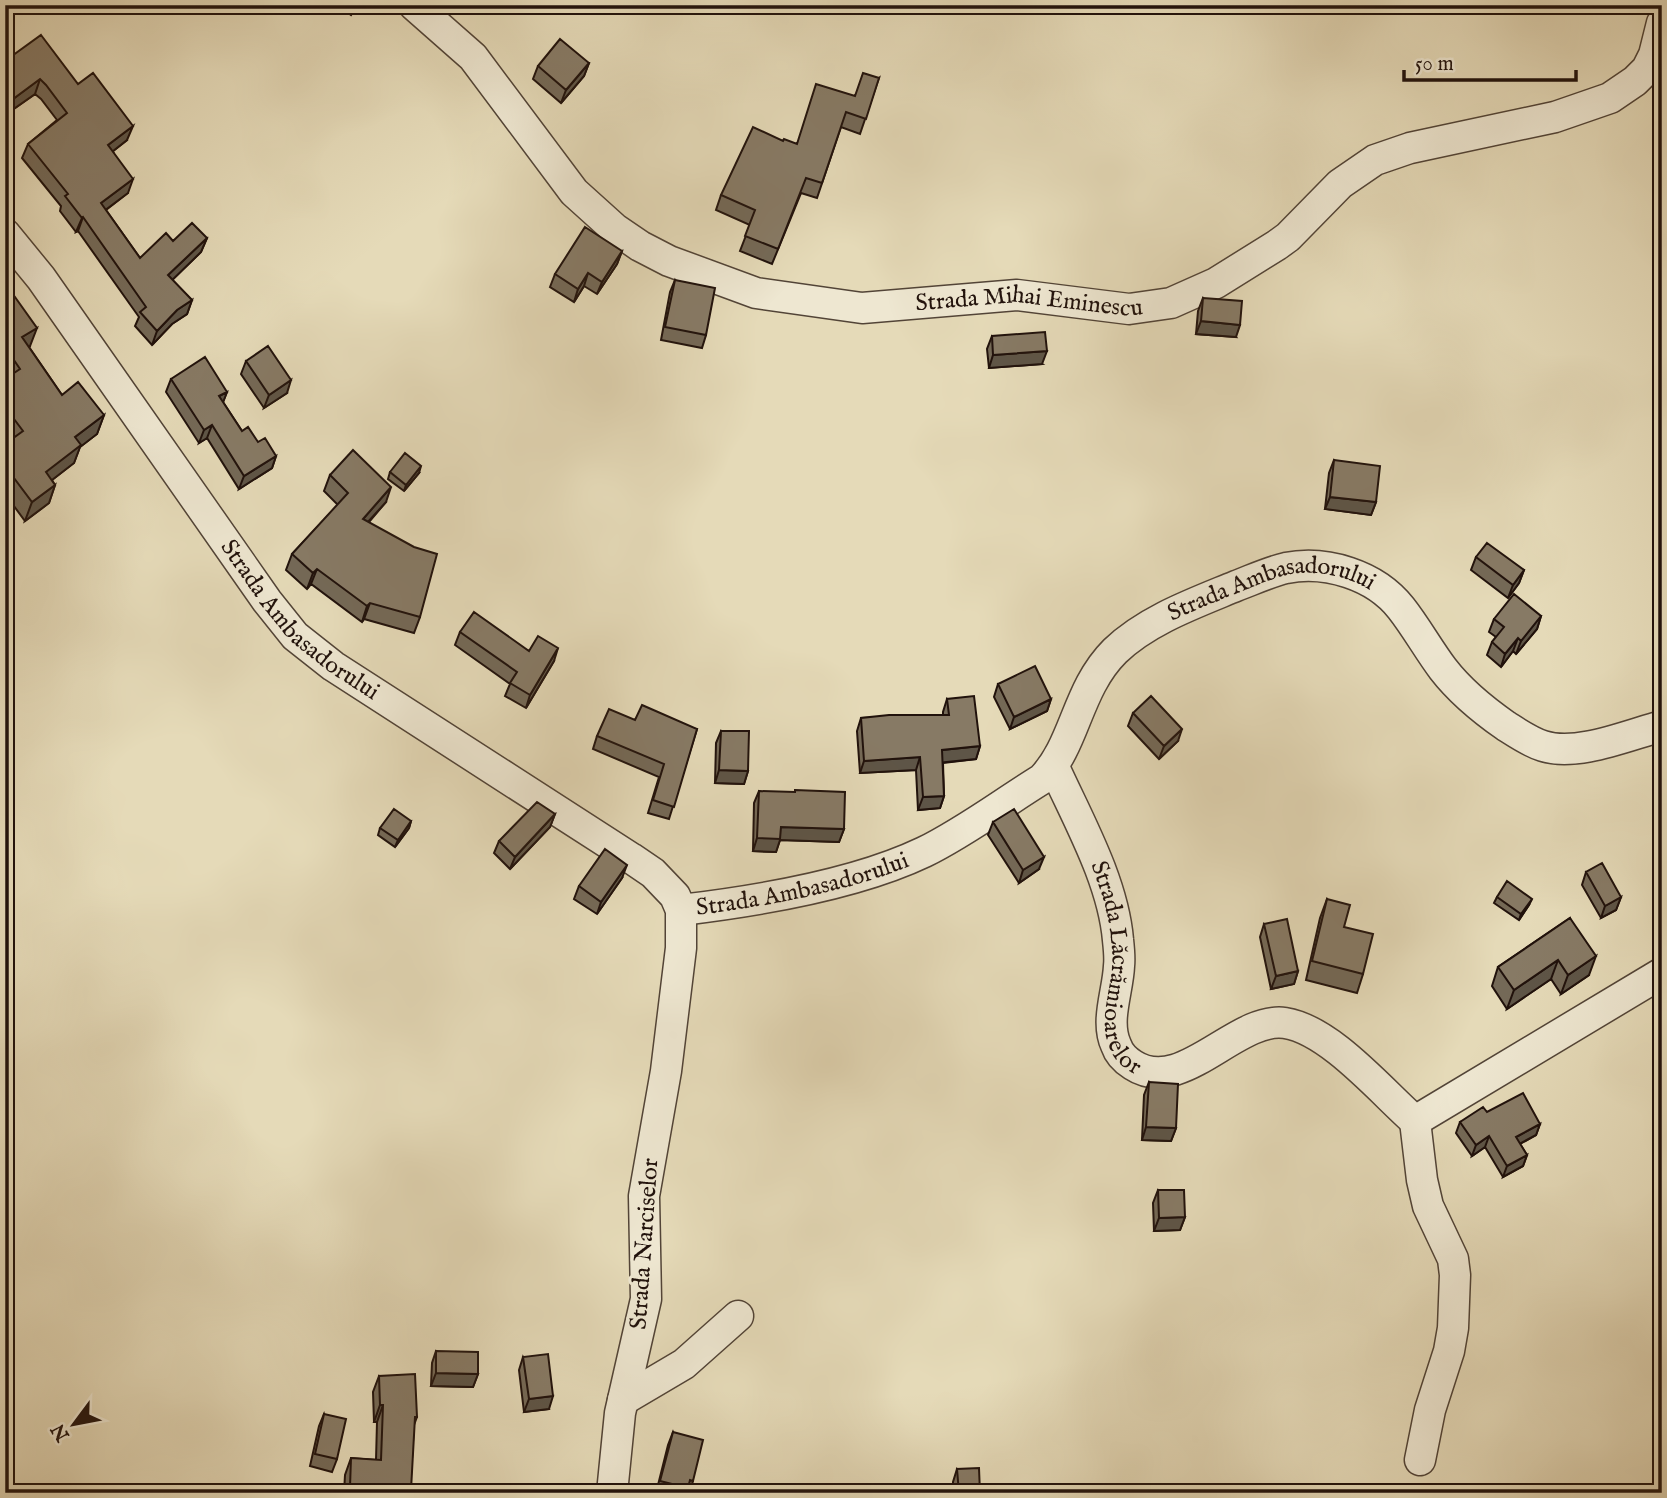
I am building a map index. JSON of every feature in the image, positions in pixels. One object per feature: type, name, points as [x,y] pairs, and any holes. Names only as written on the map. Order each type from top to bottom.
[{"type":"street","name":"Strada Mihai Eminescu","points":[[414,5],[473,57],[574,192],[632,240],[668,261],[744,290],[780,298],[862,309],[1017,295],[1129,309],[1171,303],[1216,283],[1289,237],[1340,184],[1376,160],[1410,148],[1555,117],[1610,98],[1635,82],[1647,69],[1654,55],[1662,23]]},
{"type":"street","name":"Strada Ambasadorului","points":[[5,234],[41,278],[267,601],[295,636],[353,679],[631,858],[666,886],[675,896],[681,910],[767,897],[863,875],[926,851],[1042,779],[1054,766],[1089,685],[1117,649],[1181,609],[1287,568],[1326,566],[1355,575],[1381,589],[1400,607],[1444,671],[1464,692],[1493,717],[1543,746],[1573,748],[1600,744],[1662,726]]},
{"type":"street","name":"Strada Lăcrămioarelor","points":[[1054,766],[1098,863],[1114,914],[1119,966],[1112,1027],[1115,1045],[1124,1059],[1139,1069],[1157,1072],[1178,1068],[1261,1026],[1288,1024],[1317,1036],[1337,1051],[1415,1121]]},
{"type":"street","name":"Strada Narciselor","points":[[612,1493],[615,1445],[646,1298],[644,1196],[666,1071],[681,948],[681,910]]},
{"type":"street","points":[[1420,1460],[1430,1410],[1449,1351],[1453,1328],[1455,1275],[1453,1259],[1429,1206],[1422,1180],[1415,1121],[1662,973]]},
{"type":"street","points":[[623,1400],[684,1364],[738,1316]]},
{"type":"building","points":[[41,35],[78,84],[93,73],[133,126],[108,145],[133,179],[101,203],[140,258],[166,233],[173,241],[192,223],[207,238],[168,275],[192,300],[177,310],[157,331],[140,312],[146,307],[83,217],[65,196],[68,194],[28,144],[67,113],[40,79],[5,105],[5,61]]},
{"type":"building","points":[[560,39],[589,63],[566,90],[538,66]]},
{"type":"building","points":[[863,73],[879,78],[866,119],[846,112],[822,183],[806,178],[778,249],[745,236],[755,210],[721,195],[753,127],[783,141],[784,139],[797,144],[816,84],[855,96]]},
{"type":"building","points":[[585,227],[622,251],[602,282],[588,273],[578,289],[555,274]]},
{"type":"building","points":[[675,280],[715,288],[706,335],[665,327]]},
{"type":"building","points":[[5,283],[37,328],[22,337],[62,395],[78,382],[104,415],[75,437],[81,445],[46,472],[55,485],[32,502],[5,466],[5,444],[23,431],[5,407],[5,379],[20,369],[5,347]]},
{"type":"building","points":[[1203,298],[1242,301],[1240,325],[1201,321]]},
{"type":"building","points":[[1045,332],[1047,351],[993,355],[992,336]]},
{"type":"building","points":[[268,346],[291,380],[269,395],[246,361]]},
{"type":"building","points":[[205,357],[227,392],[219,396],[242,431],[248,427],[258,442],[265,438],[276,456],[244,476],[212,425],[204,430],[171,379]]},
{"type":"building","points":[[353,450],[391,487],[363,519],[414,547],[437,554],[420,617],[370,603],[367,606],[317,569],[313,573],[292,554],[348,493],[330,475]]},
{"type":"building","points":[[405,453],[421,466],[406,485],[390,472]]},
{"type":"building","points":[[1334,460],[1380,466],[1376,502],[1330,497]]},
{"type":"building","points":[[1487,543],[1524,570],[1513,585],[1476,557]]},
{"type":"building","points":[[1514,594],[1541,616],[1521,641],[1518,638],[1505,654],[1492,642],[1504,627],[1494,619]]},
{"type":"building","points":[[474,612],[529,651],[538,636],[558,648],[530,695],[510,683],[517,672],[460,632]]},
{"type":"building","points":[[1035,666],[1051,699],[1014,717],[998,684]]},
{"type":"building","points":[[974,696],[980,746],[942,750],[944,796],[923,797],[920,757],[864,761],[861,718],[949,715],[947,699]]},
{"type":"building","points":[[1151,696],[1182,729],[1164,746],[1133,713]]},
{"type":"building","points":[[642,705],[697,729],[674,807],[653,800],[664,764],[597,736],[609,709],[635,720]]},
{"type":"building","points":[[721,731],[749,731],[748,771],[719,770]]},
{"type":"building","points":[[759,791],[845,792],[844,829],[781,827],[780,839],[757,838]]},
{"type":"building","points":[[537,802],[555,814],[515,857],[499,841]]},
{"type":"building","points":[[394,809],[411,821],[398,840],[380,828]]},
{"type":"building","points":[[1014,809],[1044,857],[1023,870],[993,822]]},
{"type":"building","points":[[605,849],[627,865],[601,902],[579,886]]},
{"type":"building","points":[[1602,863],[1621,897],[1605,906],[1586,872]]},
{"type":"building","points":[[1507,881],[1532,899],[1521,914],[1497,897]]},
{"type":"building","points":[[1327,899],[1350,905],[1344,927],[1373,934],[1363,974],[1312,961]]},
{"type":"building","points":[[1570,918],[1596,956],[1568,975],[1558,960],[1514,990],[1498,967]]},
{"type":"building","points":[[1287,919],[1298,971],[1276,976],[1264,924]]},
{"type":"building","points":[[1149,1082],[1178,1084],[1176,1128],[1146,1127]]},
{"type":"building","points":[[1523,1093],[1540,1124],[1516,1137],[1527,1155],[1507,1166],[1489,1136],[1476,1145],[1460,1122],[1483,1107],[1487,1112]]},
{"type":"building","points":[[1158,1190],[1184,1190],[1185,1217],[1159,1218]]},
{"type":"building","points":[[436,1351],[478,1352],[478,1374],[436,1373]]},
{"type":"building","points":[[548,1354],[553,1396],[529,1399],[523,1357]]},
{"type":"building","points":[[415,1374],[417,1417],[411,1490],[350,1487],[351,1458],[381,1460],[383,1405],[380,1405],[379,1376]]},
{"type":"building","points":[[324,1414],[346,1419],[337,1459],[315,1454]]},
{"type":"building","points":[[673,1432],[703,1440],[693,1481],[690,1480],[688,1488],[660,1481]]},
{"type":"building","points":[[979,1468],[980,1493],[959,1493],[957,1469]]}]
